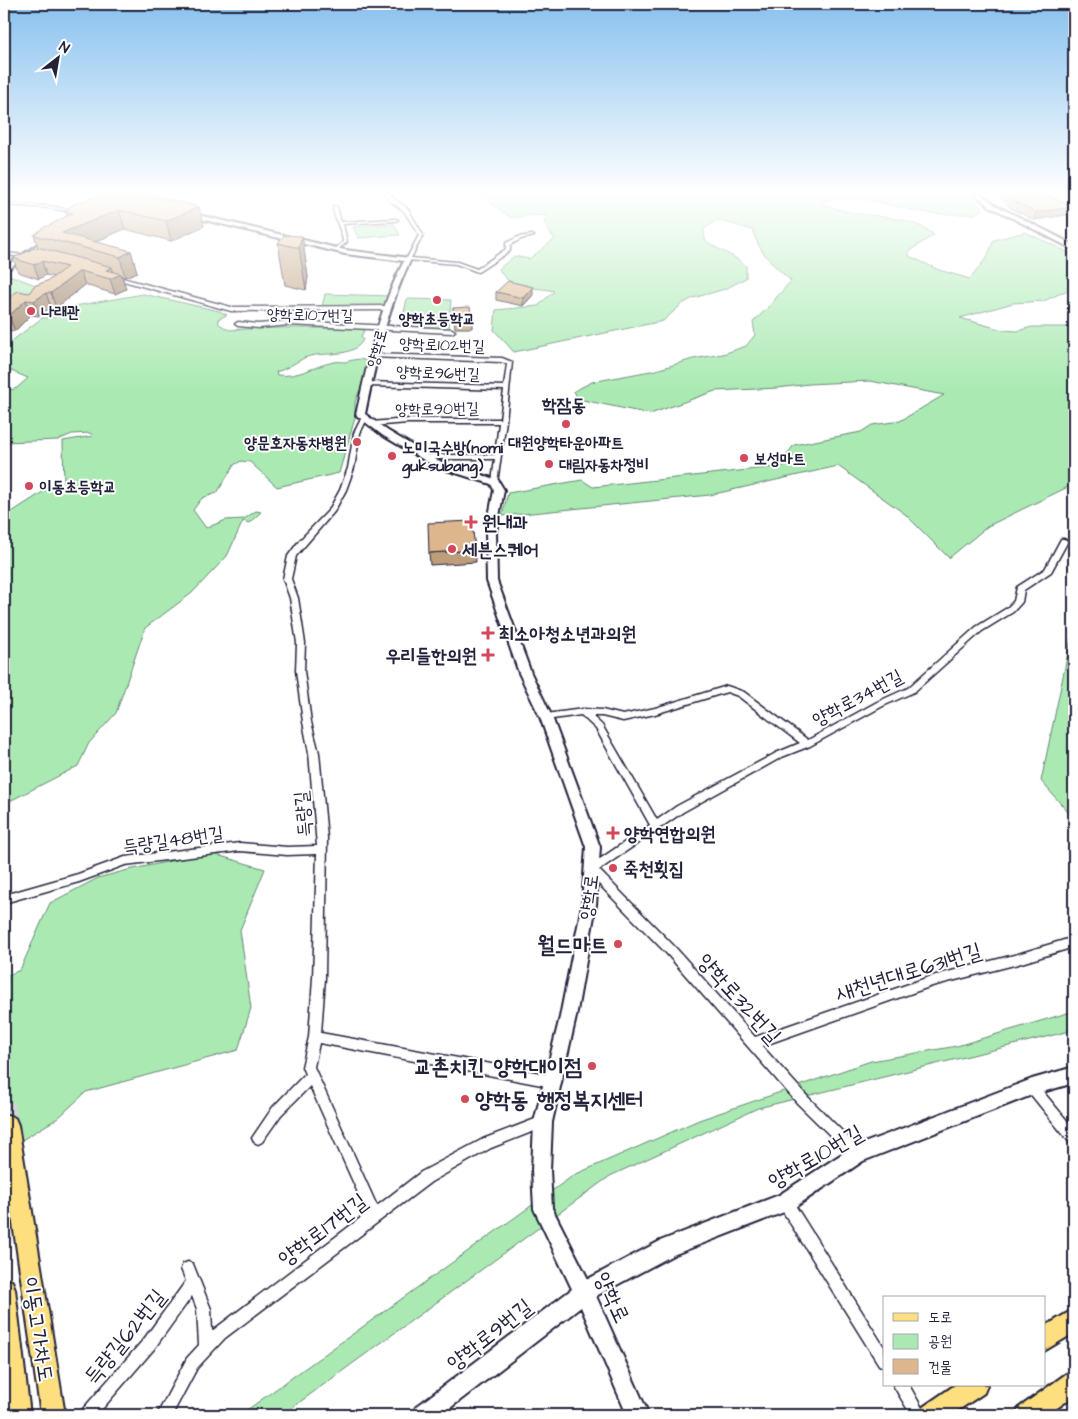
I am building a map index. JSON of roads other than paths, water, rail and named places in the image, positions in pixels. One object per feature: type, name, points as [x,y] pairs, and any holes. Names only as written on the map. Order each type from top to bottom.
[{"type":"main road","name":"이동고가차도","points":[[8,1125],[53,1415]]},
{"type":"main road","name":"이동고가차도","points":[[4,1289],[18,1415]]},
{"type":"main road","points":[[1046,1339],[1074,1320]]},
{"type":"main road","points":[[1028,1415],[1074,1382]]},
{"type":"main road","points":[[931,1415],[974,1386]]},
{"type":"street","points":[[4,270],[19,259]]},
{"type":"street","name":"양학로","points":[[367,421],[360,415],[368,384],[372,356],[396,283],[408,259]]},
{"type":"street","points":[[410,259],[457,264],[478,271],[495,259]]},
{"type":"street","points":[[101,274],[230,309],[388,308]]},
{"type":"street","name":"양학로107번길","points":[[238,324],[259,326],[289,323],[381,328]]},
{"type":"street","points":[[381,328],[452,331]]},
{"type":"street","name":"양학로102번길","points":[[372,356],[502,360],[510,363]]},
{"type":"street","name":"양학로96번길","points":[[496,482],[510,363]]},
{"type":"street","name":"양학로96번길","points":[[368,384],[507,388]]},
{"type":"street","points":[[367,421],[437,464],[496,482]]},
{"type":"street","name":"양학로90번길","points":[[367,421],[503,421]]},
{"type":"street","name":"득량길","points":[[367,421],[357,433],[352,456],[352,468],[343,490],[332,511],[292,556],[287,579],[294,598],[301,643],[300,671],[307,722],[314,754],[322,850],[315,1037],[308,1068],[374,1216]]},
{"type":"street","points":[[426,457],[498,457]]},
{"type":"street","name":"양학로","points":[[496,482],[499,490],[491,532],[492,581],[525,673],[546,717],[593,847],[589,905],[568,1017],[544,1122],[541,1170],[543,1209],[584,1292],[638,1415]]},
{"type":"street","name":"양학로34번길","points":[[592,870],[680,809],[773,759],[807,744],[880,704],[911,690],[980,629],[1010,610],[1018,602],[1020,589],[1048,570],[1064,541]]},
{"type":"street","points":[[546,717],[583,712],[602,713],[623,718],[655,711],[727,689],[741,694],[807,744]]},
{"type":"street","points":[[583,712],[599,727],[656,825]]},
{"type":"street","name":"득량길48번길","points":[[4,899],[79,878],[125,861],[240,847],[322,850]]},
{"type":"street","name":"양학로32번길","points":[[592,870],[620,896],[754,1043],[796,1093],[857,1154]]},
{"type":"street","name":"새천년대로631번길","points":[[754,1043],[932,981],[1018,959],[1074,942]]},
{"type":"street","points":[[315,1037],[552,1081]]},
{"type":"street","name":"양학로10번길","points":[[584,1292],[667,1248],[785,1202],[857,1154],[1032,1087],[1074,1075]]},
{"type":"street","points":[[258,1138],[277,1111],[312,1076]]},
{"type":"street","points":[[1032,1087],[1074,1139]]},
{"type":"street","name":"양학로17번길","points":[[164,1415],[192,1363],[220,1333],[426,1177],[487,1143],[544,1122]]},
{"type":"street","points":[[785,1202],[883,1358]]},
{"type":"street","name":"득량길62번길","points":[[87,1415],[149,1344],[190,1276],[204,1308],[206,1346]]},
{"type":"street","name":"양학로9번길","points":[[424,1415],[584,1292]]},
{"type":"street","points":[[901,1386],[919,1415]]},
{"type":"tunnel","points":[[4,1104],[8,1125]]},
{"type":"place","name":"양학초등학교","points":[[437,300]]},
{"type":"place","name":"나래관","points":[[31,311]]},
{"type":"place","name":"대원양학타운아파트","points":[[566,424]]},
{"type":"place","name":"양문호자동차병원","points":[[357,442]]},
{"type":"place","name":"노미국수방(nomi guksubang)","points":[[392,456]]},
{"type":"place","name":"보성마트","points":[[744,458]]},
{"type":"place","name":"대림자동차정비","points":[[549,464]]},
{"type":"place","name":"이동초등학교","points":[[29,486]]},
{"type":"place","name":"원내과","points":[[471,522]]},
{"type":"place","name":"세븐스퀘어","points":[[452,549]]},
{"type":"place","name":"최소아청소년과의원","points":[[488,633]]},
{"type":"place","name":"우리들한의원","points":[[488,655]]},
{"type":"place","name":"양학연합의원","points":[[613,833]]},
{"type":"place","name":"죽천횟집","points":[[613,868]]},
{"type":"place","name":"월드마트","points":[[618,944]]},
{"type":"place","name":"교촌치킨 양학대이점","points":[[592,1066]]},
{"type":"place","name":"양학동 행정복지센터","points":[[465,1099]]},
{"type":"district","name":"학잠동","points":[[564,405]]}]
